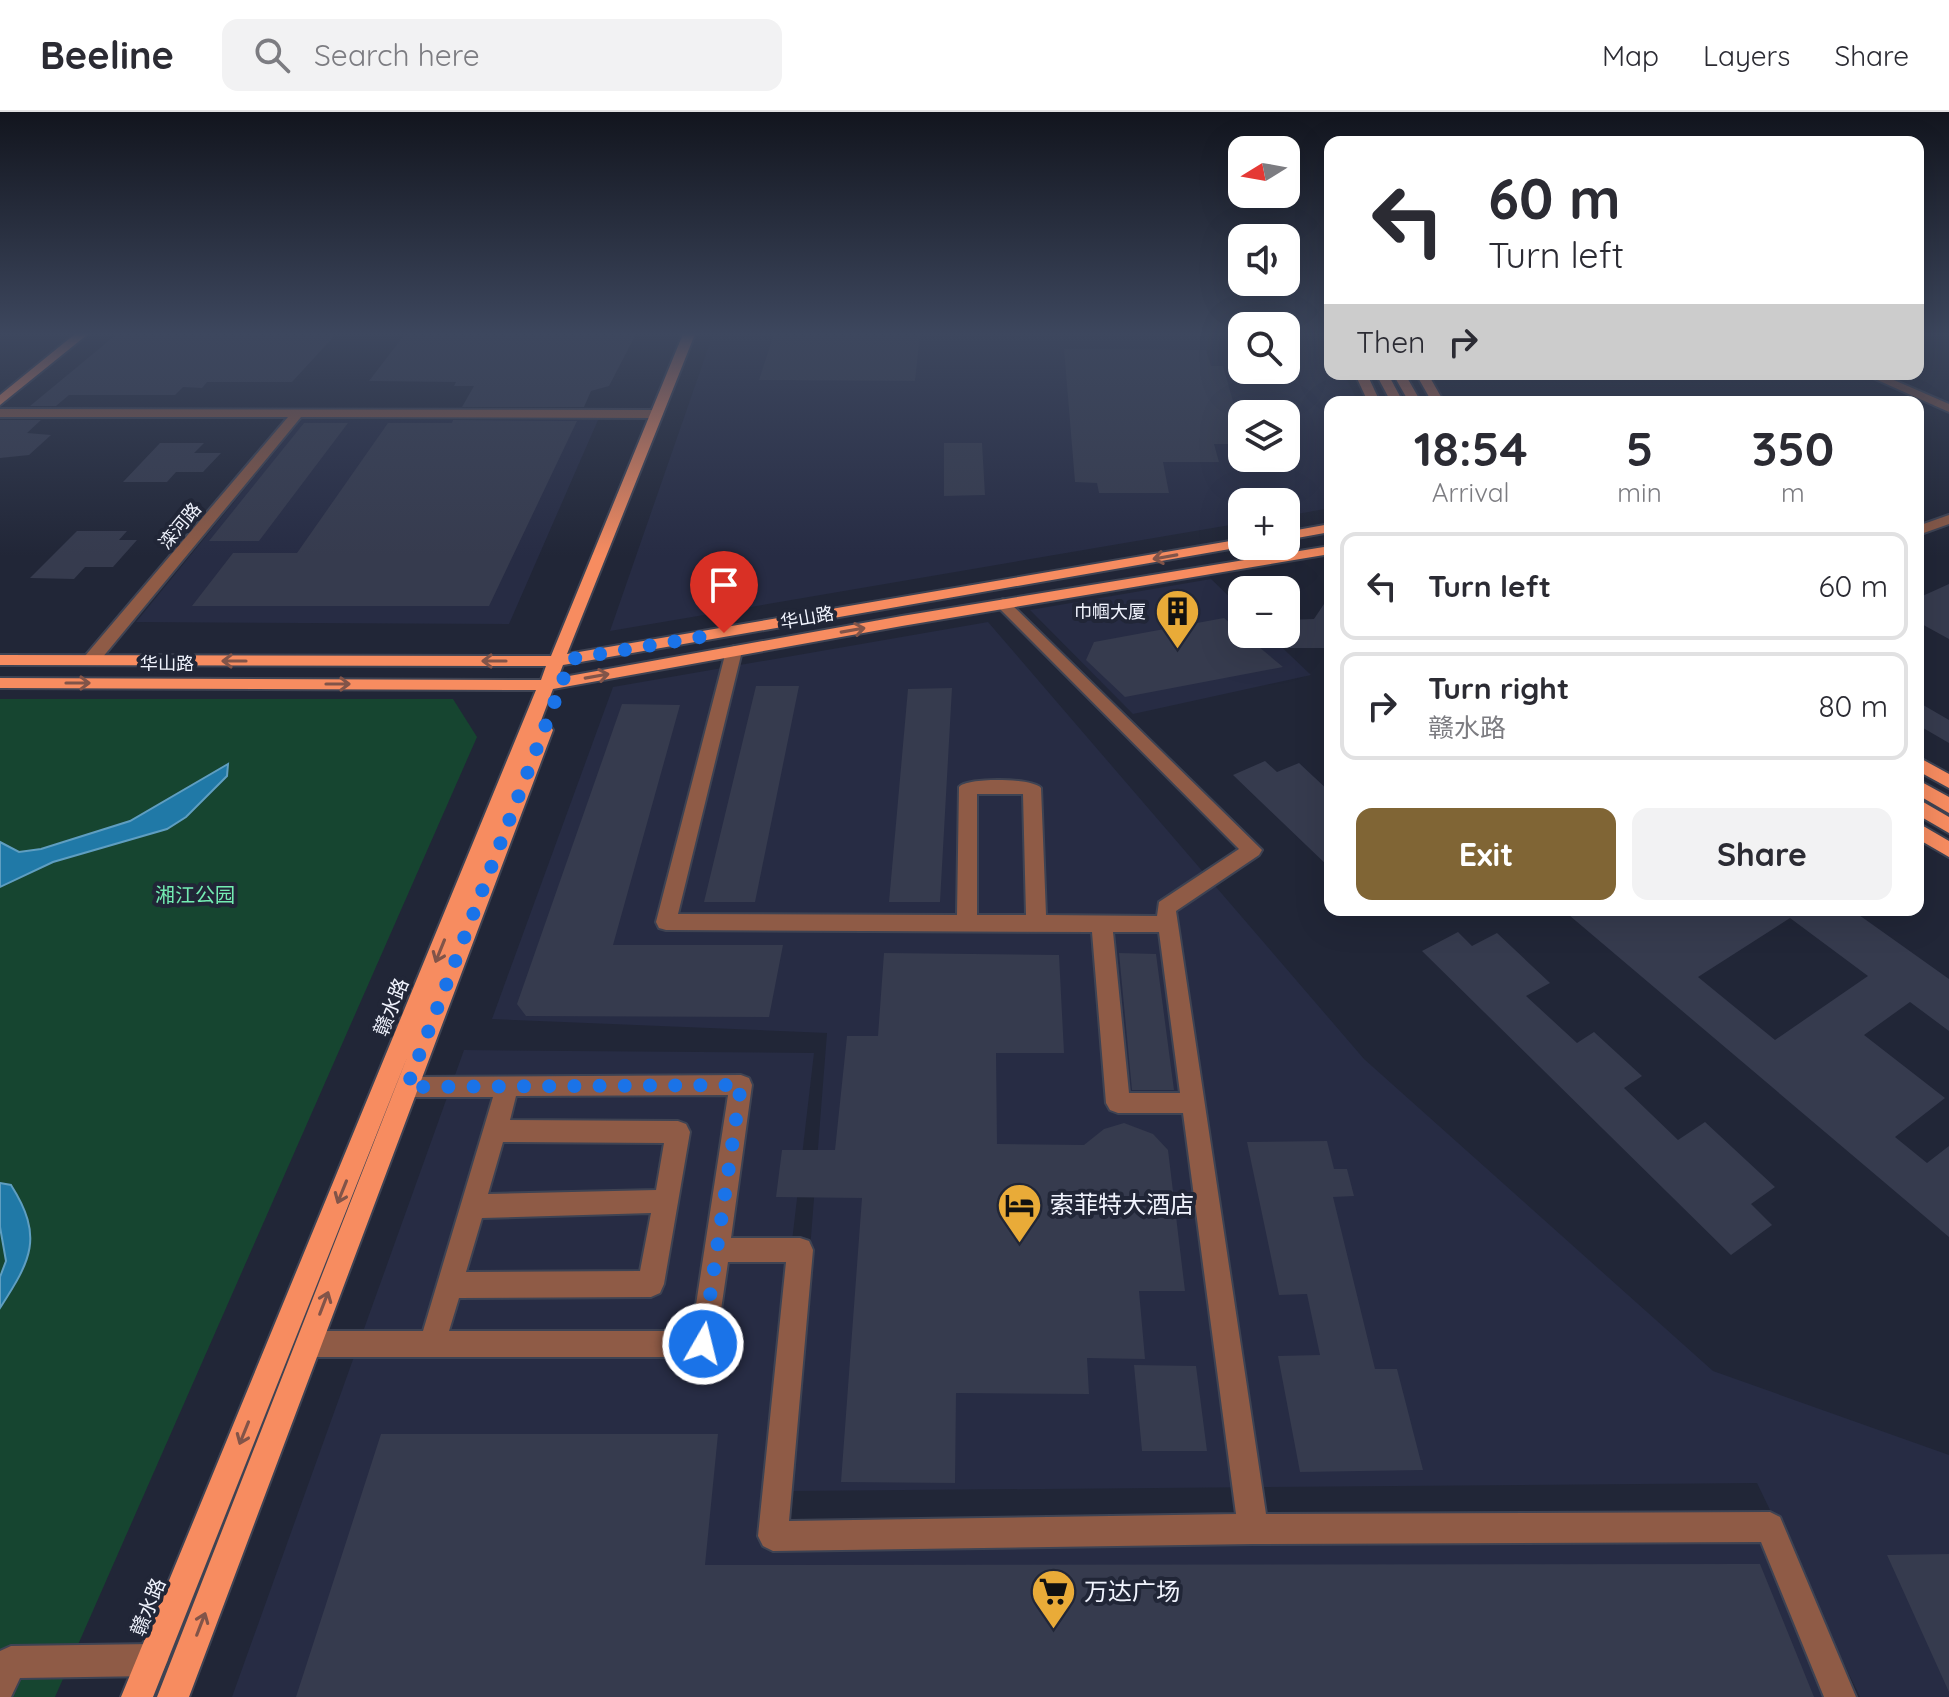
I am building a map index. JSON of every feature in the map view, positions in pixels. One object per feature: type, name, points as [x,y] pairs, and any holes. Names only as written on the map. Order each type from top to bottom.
[{"type":"main road","name":"赣水路","points":[[173,1697],[407,1087],[659,408]]},
{"type":"main road","name":"赣水路","points":[[137,1697],[667,408]]},
{"type":"main road","points":[[1300,533],[1324,529]]},
{"type":"main road","name":"华山路","points":[[0,660],[560,672],[1228,546]]},
{"type":"main road","name":"华山路","points":[[0,683],[560,672],[734,651],[1324,551]]},
{"type":"main road","points":[[1924,767],[1949,782]]},
{"type":"main road","points":[[1924,790],[1949,806]]},
{"type":"main road","points":[[1924,810],[1949,826]]},
{"type":"main road","points":[[1924,834],[1949,850]]},
{"type":"street","points":[[0,413],[657,414]]},
{"type":"street","name":"滦河路","points":[[91,660],[297,414]]},
{"type":"street","points":[[1924,529],[1949,519]]},
{"type":"street","points":[[1003,604],[1252,850],[1166,908],[1253,1529]]},
{"type":"street","points":[[734,651],[666,922],[1168,924]]},
{"type":"street","points":[[967,923],[968,787],[1032,788],[1036,923]]},
{"type":"street","points":[[1102,924],[1118,1103],[1193,1103]]},
{"type":"street","points":[[309,1344],[703,1344],[741,1085],[407,1087]]},
{"type":"street","points":[[432,1344],[508,1086]]},
{"type":"street","points":[[449,1285],[651,1284],[678,1132],[495,1131]]},
{"type":"street","points":[[473,1206],[666,1201]]},
{"type":"street","points":[[717,1250],[800,1250],[773,1536],[1253,1529],[1770,1527],[1840,1697]]},
{"type":"street","points":[[0,1686],[11,1662],[152,1660]]},
{"type":"shaded area","points":[[687,408],[1228,408],[1228,472],[1300,472],[1300,408],[1324,408],[1324,509],[1300,513],[1300,488],[1228,488],[1228,525],[610,631]]},
{"type":"shaded area","points":[[301,420],[598,420],[509,624],[136,622]]},
{"type":"shaded area","points":[[1211,579],[1228,595],[1228,648],[1283,648],[1311,675],[1133,714],[1030,610]]},
{"type":"shaded area","points":[[988,622],[1364,1059],[1713,1371],[1949,1455],[1949,1697],[1860,1697],[1757,1483],[791,1491],[827,1033],[492,1019],[613,687]]},
{"type":"shaded area","name":"万达广场","points":[[464,1050],[814,1053],[758,1533],[1762,1541],[1824,1697],[232,1697]]},
{"type":"green space","name":"湘江公园","points":[[0,699],[453,699],[477,737],[55,1697],[0,1697]]},
{"type":"water","points":[[228,764],[227,776],[186,817],[167,829],[53,862],[0,887],[0,842],[19,852],[41,849],[130,821]]},
{"type":"water","points":[[0,1183],[11,1185],[21,1203],[28,1219],[30,1248],[19,1276],[0,1308],[0,1277],[6,1261],[0,1227]]},
{"type":"building","points":[[1069,408],[1228,408],[1228,444],[1214,444],[1219,462],[1163,462],[1169,493],[1099,493],[1097,483],[1075,482]]},
{"type":"building","points":[[0,420],[41,420],[27,433],[51,435],[29,455],[0,458]]},
{"type":"building","points":[[453,420],[577,421],[489,606],[192,606],[233,553],[297,553],[388,423],[452,423]]},
{"type":"building","points":[[304,423],[348,423],[259,541],[209,541]]},
{"type":"building","points":[[160,443],[204,443],[194,453],[221,453],[203,472],[176,472],[167,482],[123,482]]},
{"type":"building","points":[[944,443],[982,443],[985,495],[944,496]]},
{"type":"building","points":[[77,531],[127,531],[119,540],[137,540],[113,567],[85,567],[74,579],[30,578]]},
{"type":"building","points":[[1949,584],[1949,639],[1924,625],[1924,595]]},
{"type":"building","points":[[1324,604],[1324,648],[1300,648],[1300,620],[1314,619]]},
{"type":"building","name":"巾帼大厦","points":[[1224,618],[1228,621],[1228,648],[1260,648],[1283,667],[1125,697],[1086,660],[1094,642]]},
{"type":"building","points":[[756,686],[799,686],[755,902],[704,902]]},
{"type":"building","points":[[952,688],[940,902],[889,902],[908,689]]},
{"type":"building","points":[[622,704],[680,705],[613,945],[783,945],[769,1017],[526,1016],[517,1004]]},
{"type":"building","points":[[1924,705],[1949,720],[1949,743],[1924,728]]},
{"type":"building","points":[[1265,761],[1277,772],[1299,763],[1324,786],[1324,862],[1233,775]]},
{"type":"building","points":[[1570,916],[1860,916],[1949,979],[1949,1031],[1910,1002],[1864,1035],[1945,1098],[1895,1137],[1927,1163],[1949,1146],[1949,1237]],"holes":[[[1790,918],[1868,976],[1775,1040],[1698,977]]]},
{"type":"building","points":[[1458,932],[1472,946],[1497,933],[1550,983],[1526,996],[1577,1043],[1594,1032],[1642,1076],[1624,1088],[1678,1140],[1705,1122],[1775,1187],[1751,1204],[1772,1225],[1731,1255],[1422,951]]},
{"type":"building","name":"索菲特大酒店","points":[[884,953],[1059,955],[1064,1053],[996,1053],[997,1144],[1084,1145],[1104,1129],[1124,1123],[1153,1134],[1168,1150],[1185,1291],[1139,1291],[1145,1359],[1087,1358],[1089,1394],[956,1393],[955,1483],[841,1482],[862,1198],[776,1197],[782,1150],[835,1150],[847,1036],[878,1036]]},
{"type":"building","points":[[1119,953],[1156,954],[1174,1090],[1132,1090]]},
{"type":"building","points":[[1327,1141],[1334,1169],[1347,1169],[1354,1196],[1333,1197],[1375,1369],[1397,1369],[1423,1470],[1300,1472],[1278,1356],[1320,1355],[1307,1294],[1279,1295],[1247,1142]]},
{"type":"building","points":[[1134,1365],[1196,1366],[1207,1451],[1142,1451]]},
{"type":"building","name":"万达广场","points":[[381,1434],[718,1434],[705,1565],[1760,1564],[1814,1697],[296,1697]]},
{"type":"building","points":[[1949,1554],[1949,1692],[1887,1555]]},
{"type":"place","name":"巾帼大厦","points":[[1177,651]]},
{"type":"place","name":"索菲特大酒店","points":[[1019,1244]]},
{"type":"place","name":"万达广场","points":[[1053,1631]]},
{"type":"route","points":[[703,1344],[741,1085],[407,1087],[571,659],[724,633]]}]
